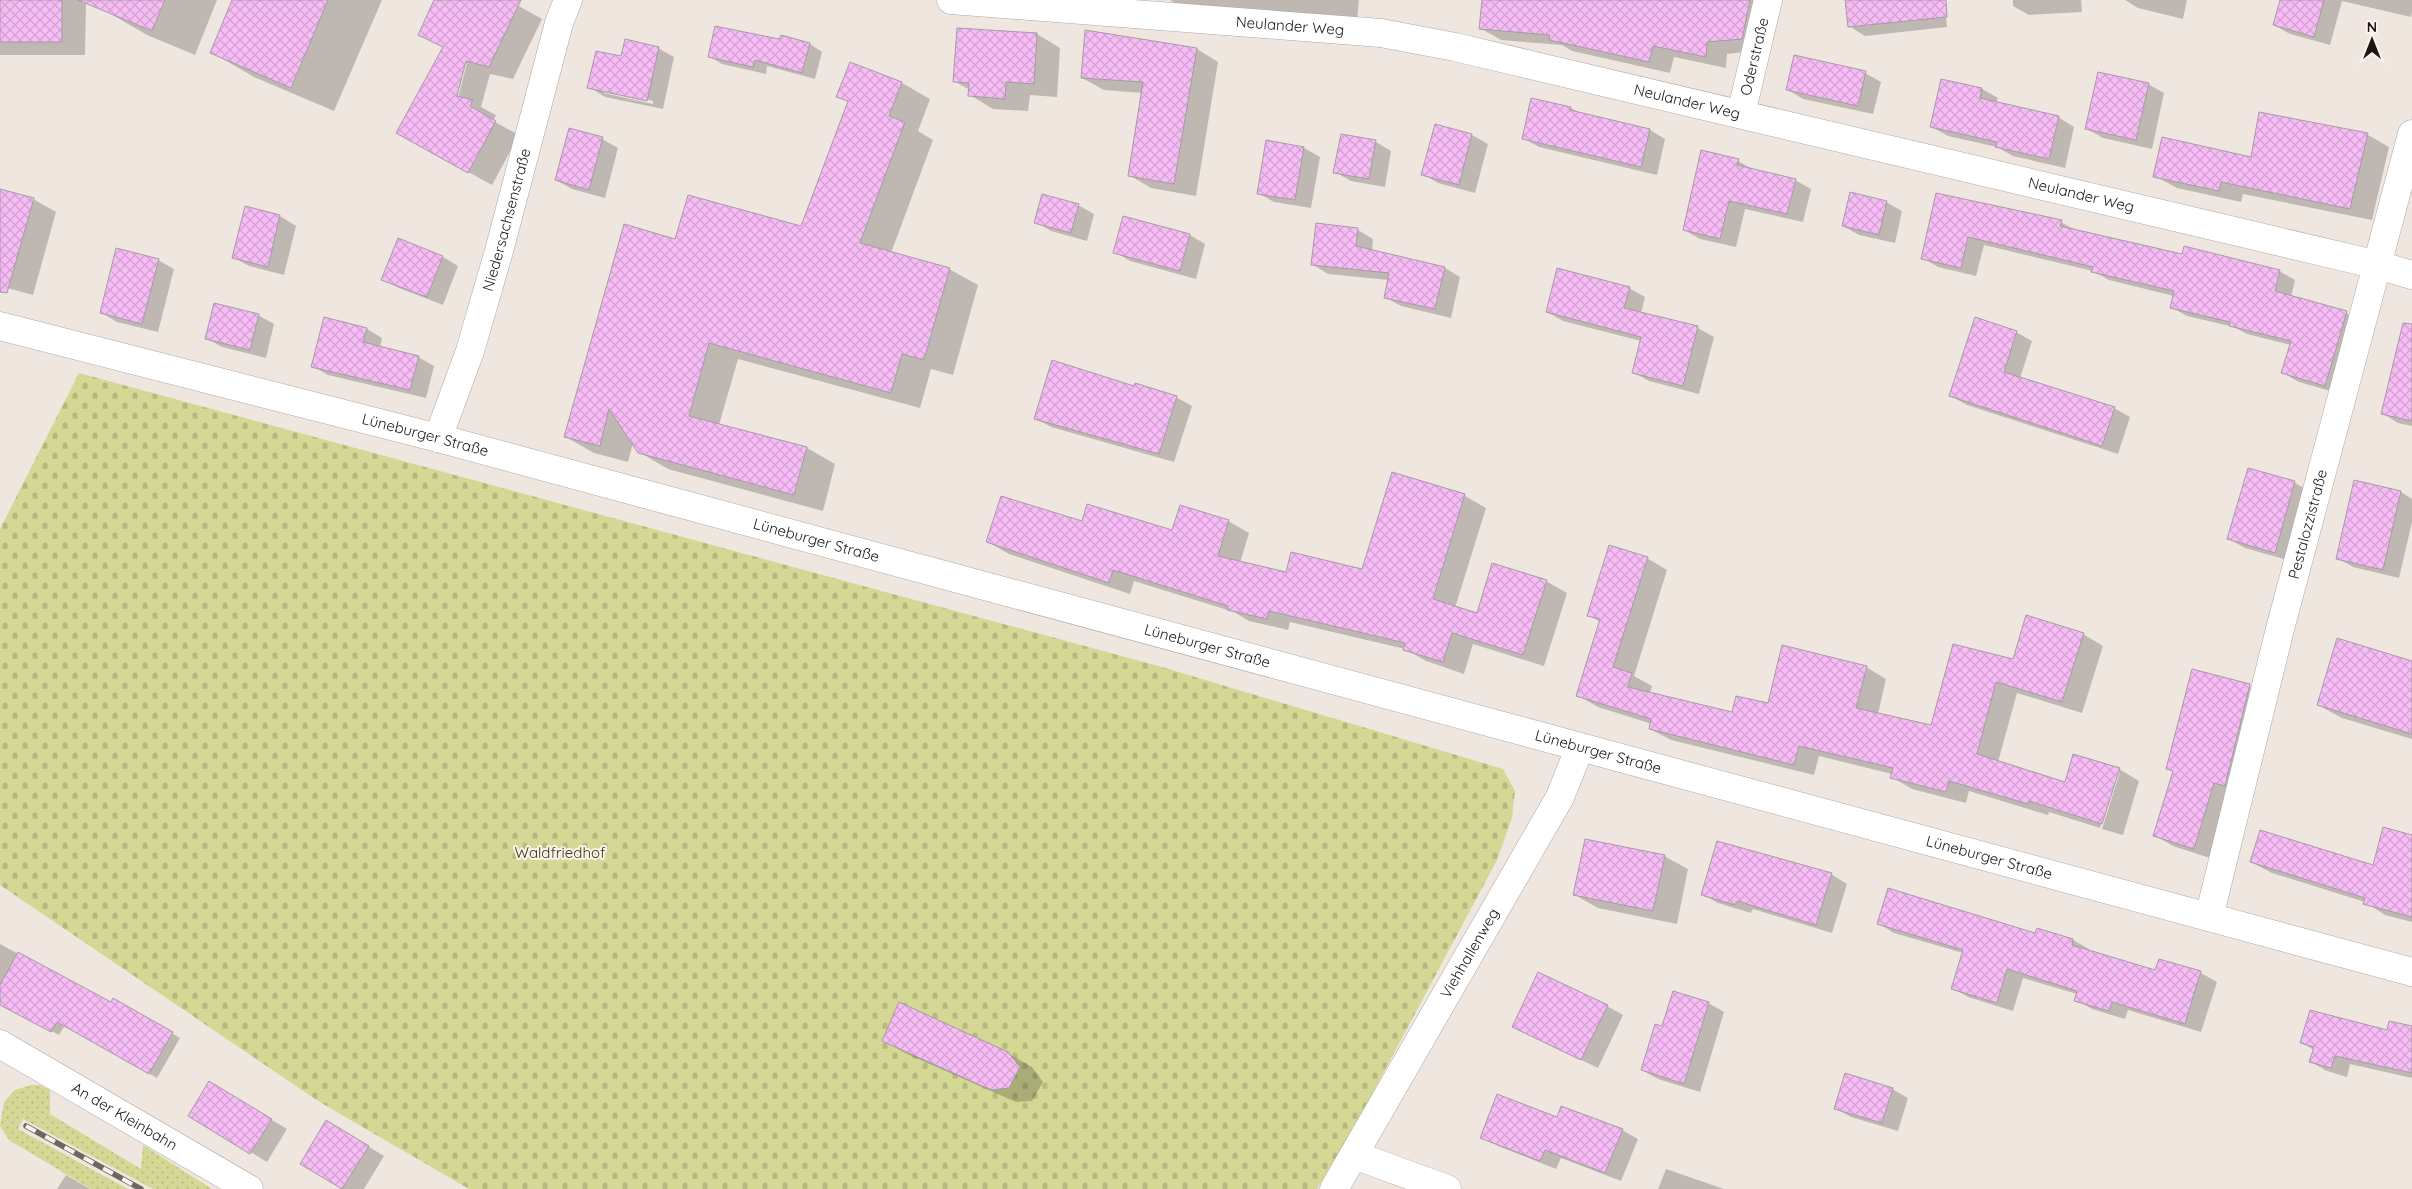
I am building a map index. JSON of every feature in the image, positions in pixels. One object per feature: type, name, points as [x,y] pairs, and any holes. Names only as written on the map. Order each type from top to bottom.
[{"type":"street","name":"Niedersachsenstraße","points":[[438,438],[470,351],[500,250],[559,23],[568,0]]},
{"type":"street","name":"Neulander Weg","points":[[951,0],[1381,33],[1455,47],[2378,265],[2412,275]]},
{"type":"street","name":"Oderstraße","points":[[1740,114],[1768,0]]},
{"type":"street","name":"Pestalozzistraße","points":[[2208,916],[2280,629],[2412,134]]},
{"type":"street","name":"Lüneburger Straße","points":[[0,326],[438,438],[2412,972]]},
{"type":"street","name":"Viehhallenweg","points":[[1334,1189],[1494,908],[1560,797],[1580,746]]},
{"type":"street","name":"An der Kleinbahn","points":[[0,1044],[249,1189]]},
{"type":"street","points":[[1354,1156],[1447,1189]]},
{"type":"green space","name":"Waldfriedhof","points":[[79,373],[1162,667],[1503,769],[1515,791],[1512,818],[1497,860],[1340,1154],[1317,1189],[469,1189],[318,1101],[0,885],[0,529]]},
{"type":"green space","points":[[31,1085],[40,1085],[50,1090],[50,1114],[141,1169],[143,1145],[212,1189],[153,1189],[23,1119],[18,1129],[128,1189],[91,1189],[9,1140],[0,1126],[4,1102],[15,1090]]},
{"type":"building","points":[[0,0],[62,0],[62,42],[0,42]]},
{"type":"building","points":[[78,0],[165,0],[152,31]]},
{"type":"building","points":[[232,0],[328,0],[291,88],[210,53]]},
{"type":"building","points":[[434,0],[521,0],[489,67],[466,61],[457,96],[473,100],[470,106],[496,121],[468,173],[396,133],[443,47],[418,35]]},
{"type":"building","points":[[1482,0],[1750,0],[1742,39],[1707,42],[1706,57],[1653,46],[1649,62],[1549,40],[1550,35],[1479,29]]},
{"type":"building","points":[[1845,0],[1946,0],[1947,17],[1848,27]]},
{"type":"building","points":[[2280,0],[2324,0],[2314,37],[2273,25]]},
{"type":"building","points":[[715,26],[779,39],[781,35],[810,43],[802,73],[755,60],[753,67],[708,57]]},
{"type":"building","points":[[957,28],[1037,33],[1034,84],[1006,82],[1005,99],[968,96],[969,83],[953,82]]},
{"type":"building","points":[[1085,30],[1197,48],[1174,184],[1128,176],[1143,82],[1081,78]]},
{"type":"building","points":[[625,39],[659,47],[647,101],[587,88],[596,51],[621,56]]},
{"type":"building","points":[[1794,55],[1866,71],[1858,106],[1786,90]]},
{"type":"building","points":[[850,62],[902,82],[889,116],[905,122],[860,243],[950,268],[924,360],[902,354],[891,393],[709,343],[689,416],[807,447],[794,495],[638,453],[609,409],[600,446],[564,437],[624,224],[675,239],[688,195],[801,226],[848,101],[836,97]]},
{"type":"building","points":[[2098,72],[2149,83],[2136,140],[2085,129]]},
{"type":"building","points":[[1941,79],[1982,88],[1980,98],[2059,116],[2049,159],[1995,147],[1997,142],[1930,127]]},
{"type":"building","points":[[1531,98],[1571,107],[1570,110],[1650,129],[1641,167],[1522,139]]},
{"type":"building","points":[[2259,112],[2368,133],[2350,209],[2221,182],[2219,191],[2153,177],[2162,137],[2251,157]]},
{"type":"building","points":[[1435,124],[1472,134],[1459,185],[1421,175]]},
{"type":"building","points":[[569,128],[603,137],[589,190],[555,180]]},
{"type":"building","points":[[1341,134],[1376,140],[1369,179],[1333,173]]},
{"type":"building","points":[[1266,140],[1304,147],[1295,200],[1257,194]]},
{"type":"building","points":[[1701,150],[1739,159],[1737,165],[1796,179],[1787,214],[1729,201],[1720,239],[1683,230]]},
{"type":"building","points":[[0,189],[34,198],[7,293],[0,292]]},
{"type":"building","points":[[1850,192],[1887,201],[1879,235],[1842,226]]},
{"type":"building","points":[[1936,193],[2062,220],[2060,226],[2182,254],[2184,246],[2280,270],[2275,291],[2347,311],[2325,386],[2281,373],[2291,341],[2229,326],[2230,322],[2170,308],[2174,291],[2091,272],[2093,267],[1968,237],[1961,268],[1921,259]]},
{"type":"building","points":[[1042,194],[1079,204],[1071,233],[1034,223]]},
{"type":"building","points":[[245,206],[280,215],[268,267],[232,258]]},
{"type":"building","points":[[1123,216],[1190,234],[1180,271],[1113,253]]},
{"type":"building","points":[[1316,223],[1358,228],[1356,246],[1445,267],[1435,309],[1384,298],[1389,273],[1311,265]]},
{"type":"building","points":[[398,238],[443,256],[427,297],[381,280]]},
{"type":"building","points":[[116,248],[159,259],[142,324],[100,313]]},
{"type":"building","points":[[1557,268],[1630,287],[1624,308],[1698,326],[1683,386],[1632,373],[1641,337],[1546,312]]},
{"type":"building","points":[[214,303],[259,314],[250,350],[205,339]]},
{"type":"building","points":[[324,317],[367,328],[363,342],[419,356],[410,390],[311,367]]},
{"type":"building","points":[[1975,317],[2017,331],[2004,372],[2115,407],[2102,446],[1949,396]]},
{"type":"building","points":[[2403,323],[2412,324],[2412,421],[2381,414]]},
{"type":"building","points":[[1052,360],[1134,386],[1135,383],[1177,396],[1159,454],[1034,419]]},
{"type":"building","points":[[2248,468],[2295,481],[2275,553],[2227,539]]},
{"type":"building","points":[[1392,472],[1465,494],[1433,599],[1477,613],[1492,563],[1547,580],[1523,655],[1452,633],[1443,662],[1403,650],[1405,643],[1269,611],[1267,619],[1227,610],[1228,606],[1113,570],[1109,583],[986,542],[1001,496],[1082,521],[1087,504],[1172,530],[1180,505],[1229,520],[1218,556],[1286,572],[1291,552],[1362,569]]},
{"type":"building","points":[[2354,480],[2401,491],[2383,570],[2336,559]]},
{"type":"building","points":[[1609,545],[1648,557],[1613,667],[1632,673],[1628,687],[1732,712],[1736,696],[1768,703],[1782,645],[1867,666],[1856,708],[1931,725],[1953,644],[2013,659],[2026,615],[2084,633],[2062,702],[1996,682],[1977,754],[2065,782],[2073,754],[2120,768],[2102,824],[2029,801],[2028,804],[1949,781],[1946,792],[1890,778],[1893,768],[1799,746],[1794,765],[1649,729],[1651,719],[1576,696],[1600,619],[1587,616]]},
{"type":"building","points":[[2337,638],[2412,661],[2412,734],[2317,705]]},
{"type":"building","points":[[2192,669],[2250,684],[2225,786],[2214,783],[2194,849],[2153,836],[2173,771],[2166,769]]},
{"type":"building","points":[[2383,827],[2412,835],[2412,917],[2363,904],[2365,898],[2250,862],[2260,830],[2373,865]]},
{"type":"building","points":[[1585,839],[1665,855],[1653,911],[1573,895]]},
{"type":"building","points":[[1717,841],[1832,873],[1816,925],[1737,901],[1735,905],[1701,895]]},
{"type":"building","points":[[1888,888],[2035,933],[2037,928],[2073,939],[2072,945],[2155,970],[2159,959],[2201,971],[2185,1024],[2112,1002],[2109,1011],[2074,1001],[2077,991],[2007,969],[1997,1003],[1951,989],[1963,950],[1877,924]]},
{"type":"building","points":[[18,952],[111,1002],[113,998],[173,1032],[149,1074],[57,1022],[51,1032],[0,1005],[0,985]]},
{"type":"building","points":[[1538,972],[1608,1005],[1581,1060],[1512,1027]]},
{"type":"building","points":[[1673,991],[1709,1002],[1684,1084],[1641,1070],[1655,1024],[1662,1026]]},
{"type":"building","points":[[899,1002],[1008,1052],[1020,1067],[1009,1088],[991,1090],[882,1041]]},
{"type":"building","points":[[2310,1010],[2387,1030],[2389,1021],[2412,1026],[2412,1073],[2335,1056],[2331,1068],[2309,1062],[2314,1047],[2300,1043]]},
{"type":"building","points":[[1845,1073],[1893,1088],[1882,1123],[1834,1109]]},
{"type":"building","points":[[209,1081],[272,1119],[250,1154],[188,1116]]},
{"type":"building","points":[[1497,1094],[1557,1117],[1561,1106],[1623,1129],[1605,1173],[1545,1150],[1540,1161],[1480,1138]]},
{"type":"building","points":[[326,1120],[369,1146],[342,1189],[300,1164]]},
{"type":"railway","points":[[26,1126],[141,1189]]}]
